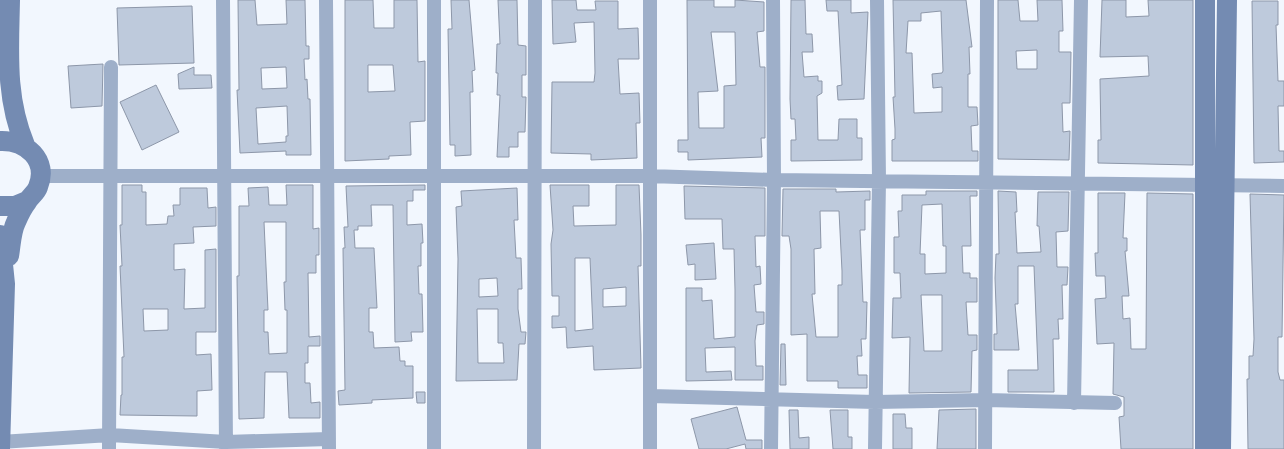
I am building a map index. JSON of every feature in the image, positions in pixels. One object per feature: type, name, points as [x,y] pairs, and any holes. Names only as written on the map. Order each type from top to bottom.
[{"type":"main road","points":[[0,116],[8,82],[10,0]]},
{"type":"main road","points":[[1205,0],[1215,186],[1221,449]]},
{"type":"main road","points":[[1205,449],[1215,186],[1227,0]]},
{"type":"main road","points":[[8,82],[16,123],[26,146]]},
{"type":"main road","points":[[0,141],[13,141],[26,146],[35,154],[42,176],[37,189],[27,201],[15,224],[5,284]]},
{"type":"main road","points":[[0,206],[15,206],[27,201]]},
{"type":"main road","points":[[0,235],[5,284],[0,449]]},
{"type":"street","points":[[223,0],[226,445]]},
{"type":"street","points":[[0,442],[226,445],[329,444],[326,0]]},
{"type":"street","points":[[434,0],[434,449]]},
{"type":"street","points":[[534,449],[535,0]]},
{"type":"street","points":[[650,0],[650,449]]},
{"type":"street","points":[[771,449],[774,180],[773,0]]},
{"type":"street","points":[[875,449],[879,180],[877,0]]},
{"type":"street","points":[[985,449],[987,0]]},
{"type":"street","points":[[1074,403],[1081,0]]},
{"type":"street","points":[[110,442],[112,67]]},
{"type":"street","points":[[42,176],[649,176],[774,180],[1284,186]]},
{"type":"street","points":[[651,396],[875,402],[986,400],[1114,403]]},
{"type":"building","points":[[238,0],[255,0],[257,25],[287,24],[286,0],[305,0],[306,46],[309,46],[309,59],[304,59],[305,80],[307,79],[308,99],[310,99],[311,155],[286,155],[286,151],[240,153],[237,90],[239,90]],"holes":[[[286,67],[287,88],[262,89],[261,68]],[[287,106],[288,136],[286,136],[286,142],[258,144],[256,108]]]},
{"type":"building","points":[[345,0],[373,0],[374,28],[394,28],[394,0],[417,0],[418,62],[425,61],[425,121],[410,122],[411,155],[389,156],[389,159],[345,161]],"holes":[[[368,65],[393,65],[395,91],[368,92]]]},
{"type":"building","points":[[451,0],[469,0],[475,70],[472,71],[473,92],[470,92],[471,155],[455,156],[455,145],[450,145],[448,29],[452,29]]},
{"type":"building","points":[[498,0],[517,0],[518,45],[526,46],[526,75],[522,75],[522,97],[526,97],[525,132],[518,132],[518,147],[509,147],[509,157],[497,157],[500,95],[497,95],[498,73],[496,73],[497,44],[500,44]]},
{"type":"building","points":[[552,0],[576,0],[577,10],[596,10],[595,1],[618,1],[618,29],[638,28],[639,59],[618,59],[620,94],[639,93],[640,123],[636,123],[637,158],[591,160],[591,154],[551,153],[552,82],[594,82],[595,73],[594,22],[574,23],[576,42],[553,44]]},
{"type":"building","points":[[687,0],[714,0],[714,7],[735,7],[735,0],[764,2],[764,31],[757,32],[760,67],[765,67],[765,138],[761,138],[762,157],[688,160],[688,152],[678,152],[678,140],[688,140]],"holes":[[[711,32],[735,32],[736,85],[724,86],[724,128],[699,128],[698,92],[718,91]]]},
{"type":"building","points":[[791,0],[805,0],[806,34],[812,34],[813,52],[802,52],[804,77],[818,76],[818,81],[822,81],[822,93],[817,96],[818,140],[838,140],[839,119],[857,119],[857,138],[862,138],[862,160],[791,161],[791,140],[796,140],[795,119],[791,119],[790,99]]},
{"type":"building","points":[[826,0],[851,0],[851,13],[868,12],[864,99],[838,100],[837,86],[842,85],[838,11],[827,11]]},
{"type":"building","points":[[893,0],[966,0],[972,47],[969,47],[968,107],[977,107],[978,125],[971,126],[972,151],[978,151],[978,161],[892,161],[892,140],[895,139],[893,97],[895,97]],"holes":[[[941,11],[942,73],[932,74],[933,88],[942,87],[942,112],[914,113],[912,53],[906,53],[908,21],[921,21],[921,13]]]},
{"type":"building","points":[[998,0],[1018,0],[1020,21],[1038,21],[1037,0],[1062,0],[1063,31],[1059,31],[1059,52],[1071,52],[1070,103],[1062,103],[1063,132],[1070,131],[1069,160],[998,159]],"holes":[[[1037,50],[1037,69],[1017,69],[1016,51]]]},
{"type":"building","points":[[1102,0],[1126,0],[1126,17],[1149,16],[1148,0],[1193,0],[1193,165],[1098,163],[1098,140],[1101,140],[1100,79],[1149,76],[1148,56],[1100,57]]},
{"type":"building","points":[[1252,1],[1278,1],[1278,25],[1276,25],[1278,81],[1284,81],[1284,106],[1278,106],[1279,151],[1284,151],[1284,162],[1254,163]]},
{"type":"building","points":[[192,6],[194,63],[119,65],[117,8]]},
{"type":"building","points":[[103,64],[102,106],[71,108],[68,66]]},
{"type":"building","points":[[194,67],[194,75],[211,75],[212,88],[179,89],[178,74]]},
{"type":"building","points":[[156,85],[179,132],[142,150],[120,102]]},
{"type":"building","points":[[122,185],[142,185],[142,192],[146,192],[146,225],[167,224],[168,216],[174,216],[173,205],[180,205],[180,188],[207,188],[208,208],[216,207],[216,226],[193,227],[194,243],[174,244],[174,270],[185,269],[184,309],[205,308],[205,250],[216,249],[216,332],[196,332],[196,355],[211,354],[212,390],[197,391],[197,416],[120,415],[122,357],[124,357],[120,266],[122,266],[120,225],[122,225]],"holes":[[[143,309],[168,309],[168,330],[144,331]]]},
{"type":"building","points":[[286,185],[313,185],[313,229],[319,228],[319,255],[316,255],[316,273],[308,273],[309,337],[320,336],[320,346],[308,346],[308,363],[305,363],[305,383],[310,383],[311,403],[320,402],[320,418],[289,418],[287,372],[265,372],[264,418],[239,419],[237,276],[239,276],[239,206],[249,206],[248,188],[268,187],[269,205],[287,205]],"holes":[[[264,222],[286,222],[286,282],[284,282],[285,310],[287,310],[287,353],[269,354],[268,332],[264,332],[264,310],[268,310]]]},
{"type":"building","points":[[425,185],[425,190],[413,190],[413,201],[407,201],[407,225],[422,224],[423,243],[421,243],[421,266],[418,266],[419,294],[422,294],[423,332],[411,332],[412,341],[395,342],[393,205],[371,205],[372,226],[358,226],[358,230],[354,230],[355,248],[374,248],[377,308],[369,308],[369,332],[373,332],[374,348],[399,347],[400,361],[405,361],[405,366],[413,366],[413,398],[372,400],[372,403],[339,405],[338,391],[345,390],[343,248],[345,248],[344,227],[348,227],[346,186]]},
{"type":"building","points":[[550,185],[589,185],[589,206],[573,206],[574,226],[616,225],[616,185],[639,185],[641,266],[638,266],[641,368],[594,370],[593,346],[567,348],[566,327],[552,328],[552,316],[559,316],[559,296],[552,296],[551,244],[553,230]],"holes":[[[575,258],[590,258],[593,329],[575,331]],[[626,287],[626,306],[603,307],[603,289]]]},
{"type":"building","points":[[684,186],[765,188],[765,236],[755,236],[756,267],[760,266],[761,284],[754,285],[756,312],[764,312],[764,324],[757,325],[755,341],[756,366],[763,366],[763,380],[735,380],[735,347],[705,348],[706,372],[731,371],[732,380],[686,381],[686,288],[702,288],[702,301],[712,300],[714,339],[735,337],[735,290],[734,249],[723,249],[722,219],[685,219]]},
{"type":"building","points":[[517,188],[518,220],[514,220],[516,258],[521,258],[522,289],[518,289],[518,309],[521,332],[526,332],[525,344],[519,344],[517,380],[456,381],[458,259],[456,207],[462,206],[461,191]],"holes":[[[497,278],[498,296],[479,297],[479,279]],[[477,309],[498,309],[498,343],[503,343],[504,363],[478,363]]]},
{"type":"building","points":[[783,189],[836,189],[836,192],[870,191],[870,200],[865,200],[865,230],[860,230],[863,302],[867,302],[866,339],[861,339],[862,356],[857,356],[858,375],[867,375],[867,388],[838,388],[838,381],[807,381],[807,334],[791,335],[791,249],[789,236],[782,236]],"holes":[[[820,211],[839,211],[842,285],[838,285],[838,337],[816,337],[812,294],[815,294],[814,249],[821,248]]]},
{"type":"building","points":[[926,191],[977,191],[977,196],[970,196],[971,246],[962,246],[963,273],[970,273],[970,278],[977,278],[977,302],[966,302],[968,335],[977,335],[977,350],[972,351],[971,392],[909,393],[910,337],[892,338],[893,298],[901,298],[900,273],[894,273],[894,237],[899,237],[898,211],[902,211],[902,195],[926,195]],"holes":[[[942,204],[943,246],[946,246],[946,273],[925,274],[925,254],[920,254],[922,205]],[[921,295],[942,295],[942,351],[924,351]]]},
{"type":"building","points":[[998,191],[1016,192],[1017,253],[1041,252],[1039,226],[1037,226],[1038,192],[1069,192],[1068,231],[1056,232],[1057,267],[1068,267],[1067,285],[1062,285],[1063,319],[1058,319],[1059,339],[1053,339],[1054,392],[1008,392],[1008,370],[1038,370],[1034,266],[1018,266],[1018,304],[1015,304],[1019,350],[994,350],[994,334],[997,334],[995,278],[996,254],[999,254]]},
{"type":"building","points":[[1098,193],[1125,193],[1123,238],[1127,238],[1127,251],[1125,251],[1129,296],[1122,296],[1123,319],[1130,318],[1131,349],[1146,349],[1147,193],[1193,194],[1193,449],[1121,449],[1119,417],[1124,416],[1124,397],[1113,394],[1114,343],[1097,344],[1095,299],[1106,298],[1105,276],[1096,276],[1095,253],[1098,253]]},
{"type":"building","points":[[1250,194],[1284,195],[1282,337],[1278,337],[1278,372],[1280,380],[1284,380],[1284,449],[1248,449],[1247,379],[1249,379],[1249,356],[1253,356],[1254,339]]},
{"type":"building","points":[[714,243],[716,279],[695,280],[695,264],[688,265],[686,245]]},
{"type":"building","points":[[781,344],[785,344],[786,385],[780,385]]},
{"type":"building","points":[[416,392],[425,392],[425,403],[417,403]]},
{"type":"building","points":[[737,407],[746,440],[762,440],[762,449],[746,449],[745,444],[726,449],[699,449],[691,419]]},
{"type":"building","points":[[976,409],[976,449],[937,449],[939,410]]},
{"type":"building","points":[[789,410],[798,410],[799,438],[809,437],[809,449],[790,449]]},
{"type":"building","points":[[830,410],[848,410],[848,437],[852,437],[852,449],[833,449]]},
{"type":"building","points":[[893,414],[905,414],[906,428],[912,428],[912,449],[893,449]]}]
